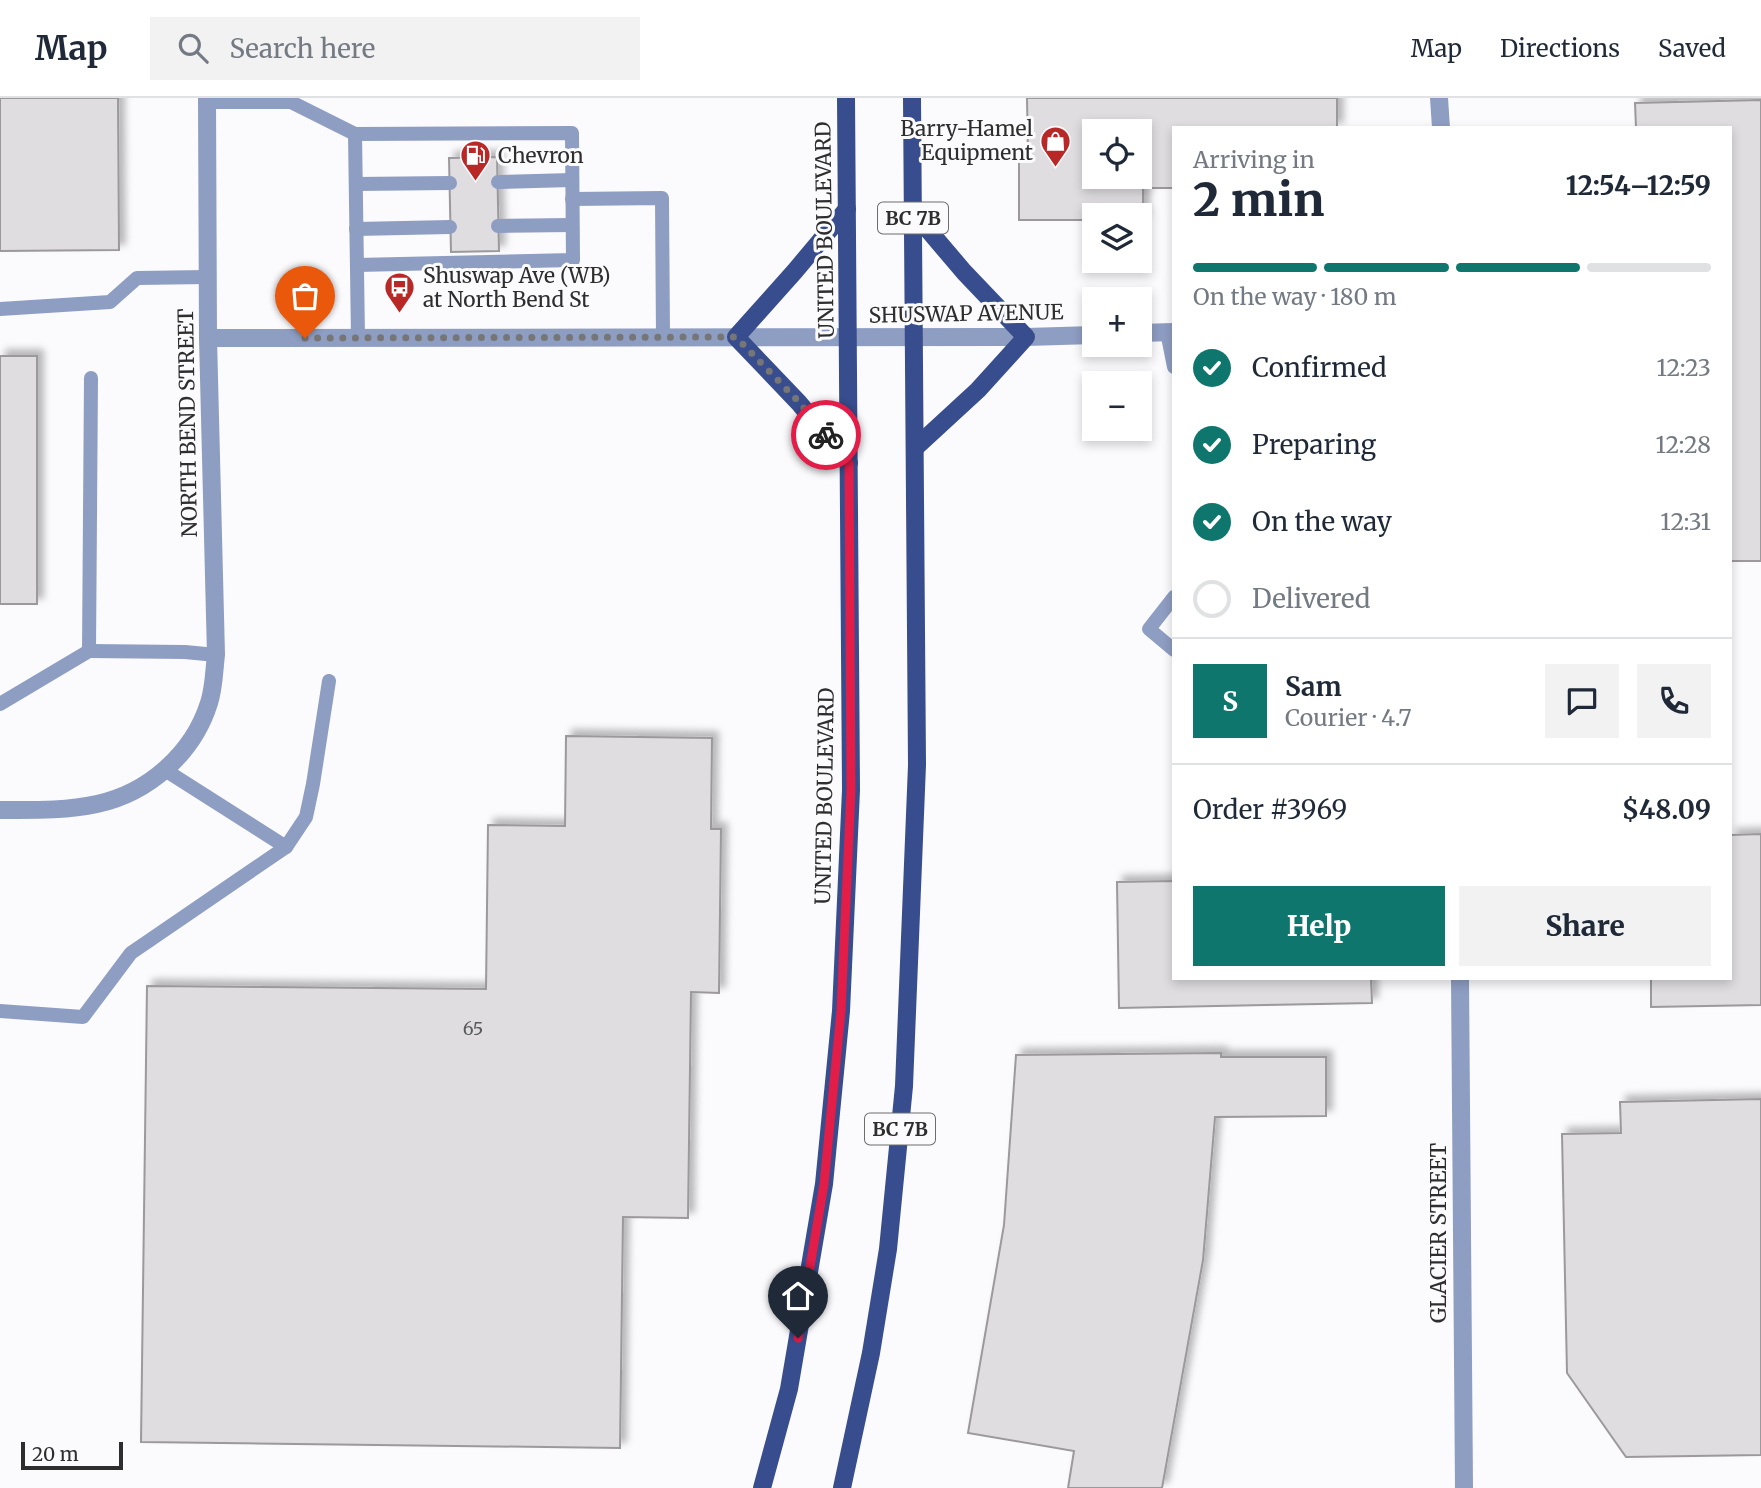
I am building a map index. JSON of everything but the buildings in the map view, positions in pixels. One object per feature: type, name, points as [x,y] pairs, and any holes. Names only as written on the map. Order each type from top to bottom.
[{"type":"main road","name":"UNITED BOULEVARD","points":[[762,1488],[789,1389],[824,1184],[841,1011],[851,790],[846,98]]},
{"type":"main road","name":"BC 7B","points":[[842,1488],[871,1353],[888,1249],[904,1086],[917,765],[912,98]]},
{"type":"main road","points":[[847,209],[736,337],[799,402],[849,463]]},
{"type":"main road","points":[[913,212],[964,272],[1026,337],[978,390],[915,448]]},
{"type":"street","points":[[1439,98],[1441,126]]},
{"type":"street","name":"NORTH BEND STREET","points":[[0,810],[72,808],[128,795],[165,770],[190,743],[209,704],[216,655],[208,338],[207,100]]},
{"type":"street","points":[[1152,333],[1171,332]]},
{"type":"street","name":"SHUSWAP AVENUE","points":[[208,338],[1082,335]]},
{"type":"street","name":"GLACIER STREET","points":[[1460,980],[1464,1488]]},
{"type":"lane","points":[[207,100],[291,102],[355,134],[572,133],[573,260],[357,265]]},
{"type":"lane","points":[[355,134],[358,338]]},
{"type":"lane","points":[[498,182],[572,180]]},
{"type":"lane","points":[[356,184],[450,183]]},
{"type":"lane","points":[[572,199],[662,198],[663,337]]},
{"type":"lane","points":[[498,226],[572,225]]},
{"type":"lane","points":[[356,229],[450,227]]},
{"type":"lane","points":[[0,309],[110,302],[137,278],[208,277]]},
{"type":"lane","points":[[89,651],[91,378]]},
{"type":"lane","points":[[1172,600],[1149,629],[1172,648]]},
{"type":"lane","points":[[0,704],[89,651],[216,655]]},
{"type":"lane","points":[[0,1011],[83,1017],[131,953],[286,847],[306,817],[329,681]]},
{"type":"lane","points":[[165,770],[286,847]]},
{"type":"way so far","points":[[305,338],[736,337],[799,402],[826,435]]},
{"type":"place","name":"Barry-Hamel Equipment","points":[[1056,168]]},
{"type":"place","name":"Chevron","points":[[475,183]]},
{"type":"place","name":"Shuswap Ave (WB) at North Bend St","points":[[400,315]]},
{"type":"route","points":[[798,1338],[824,1184],[841,1011],[851,790],[849,463],[826,435]]}]
